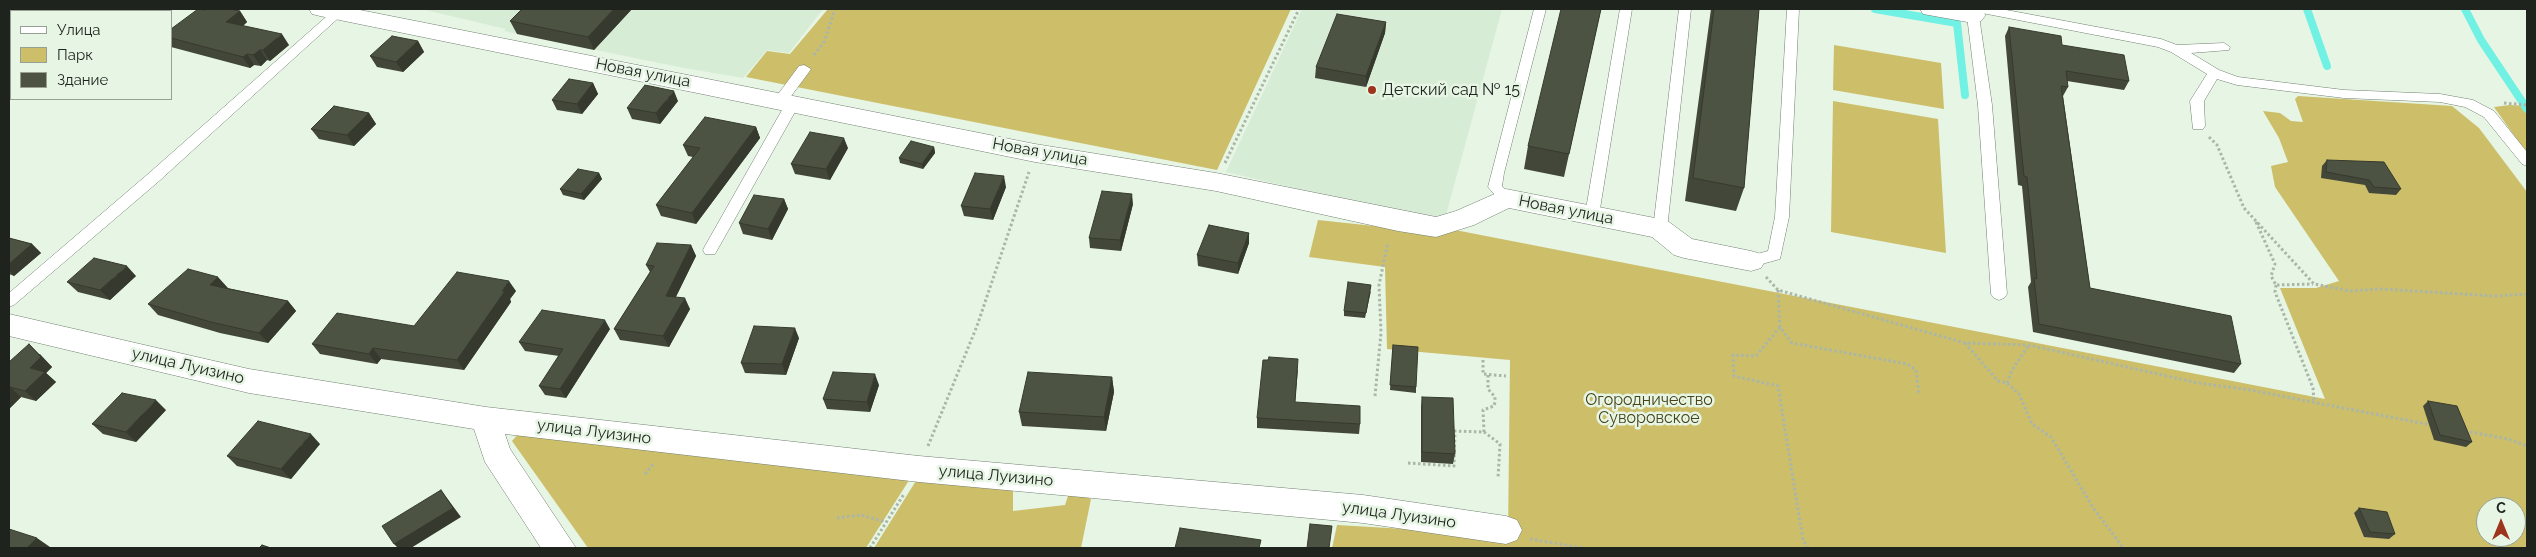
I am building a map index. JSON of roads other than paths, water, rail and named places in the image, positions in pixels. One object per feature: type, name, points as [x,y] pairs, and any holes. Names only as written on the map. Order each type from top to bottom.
[{"type":"street","points":[[1931,9],[1976,11]]},
{"type":"street","name":"Новая улица","points":[[329,10],[1035,153],[1216,182],[1398,221],[1436,227],[1465,218],[1506,198],[1660,229],[1684,248],[1751,261]]},
{"type":"street","name":"улица Луизино","points":[[9,325],[248,381],[486,419],[918,469],[1363,509],[1506,530]]},
{"type":"street","points":[[486,419],[496,453],[539,521],[560,548]]},
{"type":"lane","points":[[1506,198],[1495,187],[1497,174],[1540,9]]},
{"type":"lane","points":[[1592,215],[1626,9]]},
{"type":"lane","points":[[1660,229],[1685,9]]},
{"type":"lane","points":[[1751,261],[1775,255],[1782,217],[1793,9]]},
{"type":"lane","points":[[9,301],[153,178],[329,10]]},
{"type":"lane","points":[[1999,294],[1976,11],[2161,43],[2176,49],[2214,73],[2237,81],[2282,88],[2344,94],[2414,96],[2468,103],[2489,114],[2527,161]]},
{"type":"lane","points":[[2176,49],[2224,47]]},
{"type":"lane","points":[[710,250],[804,69]]},
{"type":"lane","points":[[2198,126],[2197,101],[2214,73]]},
{"type":"waterway","points":[[1875,9],[1957,23],[1965,95]]},
{"type":"waterway","points":[[2307,9],[2327,66]]},
{"type":"waterway","points":[[2465,9],[2481,40],[2527,109]]},
{"type":"place","name":"Детский сад № 15","points":[[1372,90]]},
{"type":"park label","name":"Огородничество Суворовское","points":[[1649,409]]}]
